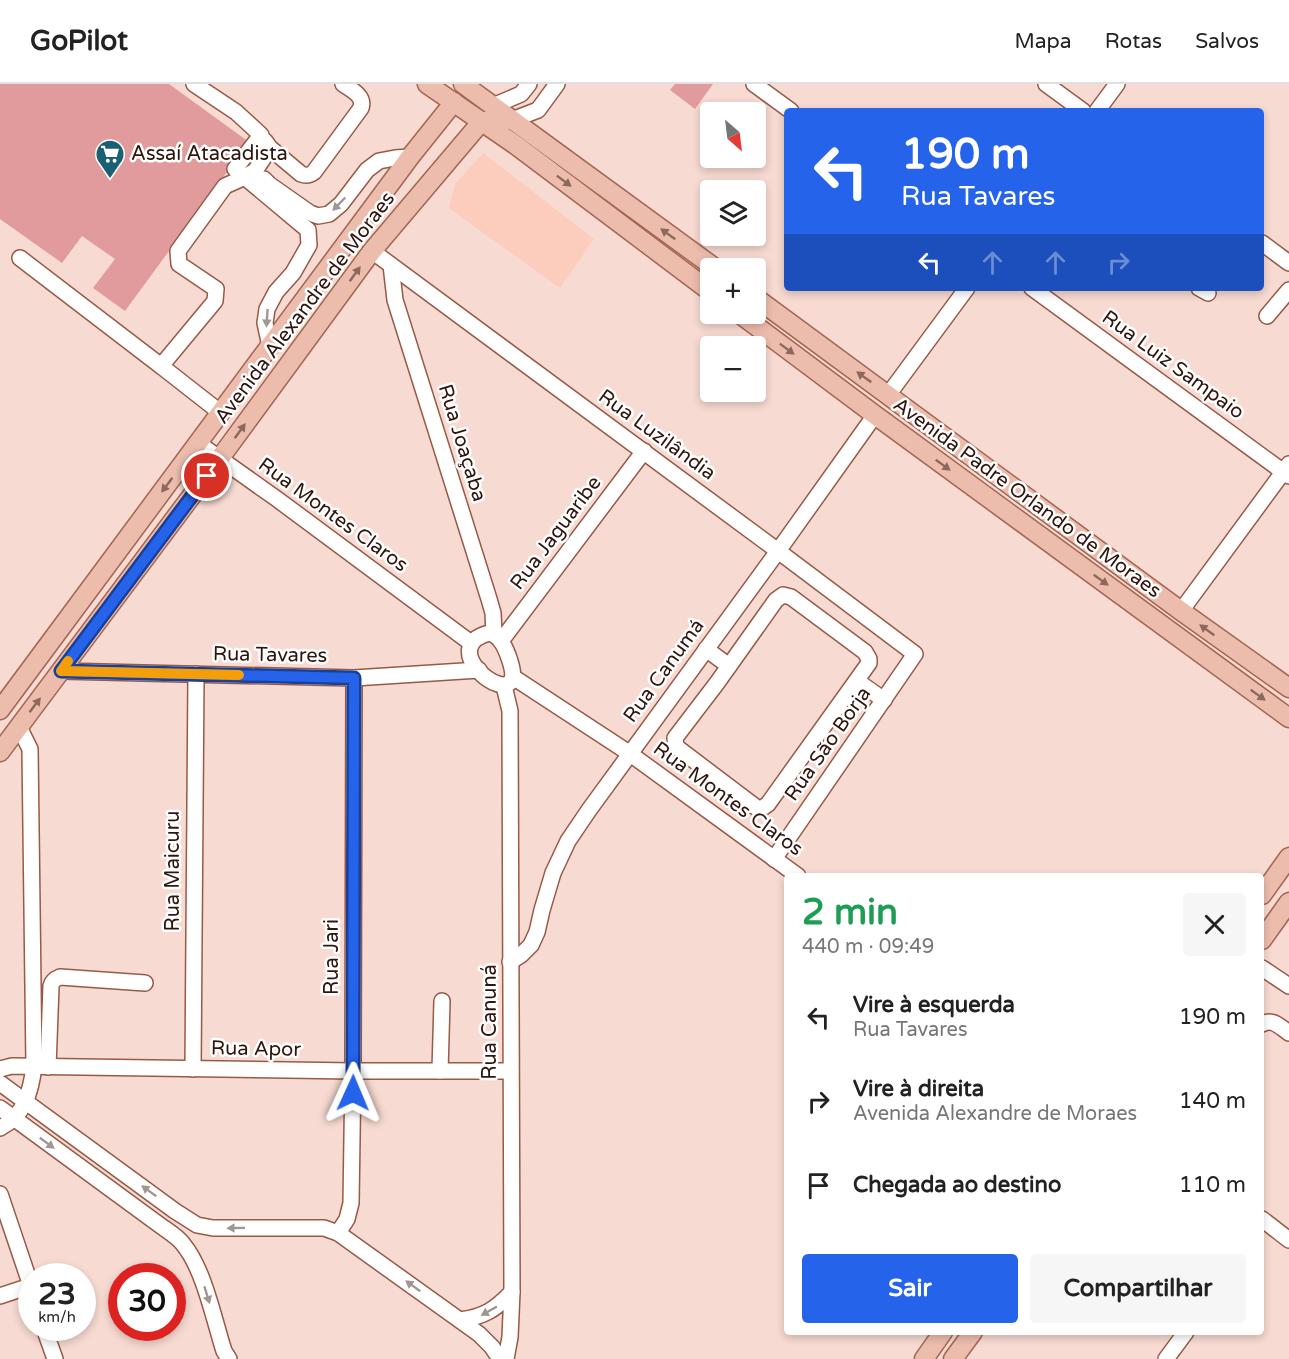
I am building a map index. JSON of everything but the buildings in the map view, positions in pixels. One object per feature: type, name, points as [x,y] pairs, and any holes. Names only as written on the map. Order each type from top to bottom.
[{"type":"main road","points":[[427,84],[482,121],[700,284]]},
{"type":"main road","points":[[463,84],[701,258]]},
{"type":"main road","points":[[454,102],[493,106]]},
{"type":"main road","name":"Avenida Alexandre de Moraes","points":[[0,710],[410,157],[454,102]]},
{"type":"main road","points":[[482,121],[512,120]]},
{"type":"main road","name":"Avenida Alexandre de Moraes","points":[[0,752],[220,459],[372,251],[482,121]]},
{"type":"main road","name":"Avenida Padre Orlando de Moraes","points":[[766,305],[1289,688]]},
{"type":"main road","name":"Avenida Padre Orlando de Moraes","points":[[753,324],[1289,718]]},
{"type":"main road","points":[[1264,892],[1289,857]]},
{"type":"main road","points":[[1264,937],[1289,902]]},
{"type":"main road","points":[[924,1359],[941,1335]]},
{"type":"main road","points":[[953,1359],[971,1335]]},
{"type":"street","points":[[194,84],[236,112],[265,142],[305,176],[314,172],[363,104],[362,99],[343,84]]},
{"type":"street","points":[[493,106],[521,94],[529,84]]},
{"type":"street","points":[[512,120],[538,110],[557,84]]},
{"type":"street","points":[[754,84],[787,108]]},
{"type":"street","points":[[1046,84],[1079,108]]},
{"type":"street","points":[[1099,108],[1117,84]]},
{"type":"street","points":[[161,366],[215,301],[216,289],[179,264],[178,251],[225,186],[250,174],[265,142]]},
{"type":"street","points":[[250,174],[318,216],[329,214],[341,204],[367,170],[379,161],[410,157]]},
{"type":"street","points":[[250,174],[308,230],[309,245],[293,273],[276,292],[267,309],[265,323],[270,346]]},
{"type":"street","points":[[1264,244],[1289,263]]},
{"type":"street","name":"Rua Luzilândia","points":[[372,251],[778,550],[915,654]]},
{"type":"street","points":[[20,258],[221,413]]},
{"type":"street","name":"Rua Joaçaba","points":[[391,265],[395,300],[489,598],[498,637]]},
{"type":"street","points":[[1267,316],[1289,290]]},
{"type":"street","points":[[888,395],[965,291]]},
{"type":"street","name":"Rua Luiz Sampaio","points":[[1036,291],[1287,471]]},
{"type":"street","name":"Rua Canumá","points":[[510,962],[531,945],[537,932],[553,873],[568,841],[629,753],[875,415]]},
{"type":"street","name":"Rua Montes Claros","points":[[198,443],[471,643]]},
{"type":"street","name":"Rua Jaguaribe","points":[[498,637],[644,451]]},
{"type":"street","points":[[1181,611],[1287,471]]},
{"type":"street","points":[[783,596],[787,596],[868,655],[869,663],[857,681],[768,804],[761,809],[679,749],[675,742],[677,734],[729,666],[776,600],[783,596]]},
{"type":"street","points":[[489,633],[498,637],[510,661],[509,682],[498,685],[478,670],[469,653],[471,643],[480,635],[489,633]]},
{"type":"street","points":[[706,649],[729,666]]},
{"type":"street","name":"Rua São Borja","points":[[774,859],[915,654]]},
{"type":"street","name":"Rua Tavares","points":[[61,671],[354,678],[478,670]]},
{"type":"street","name":"Rua Maicuru","points":[[193,1069],[196,674]]},
{"type":"street","name":"Rua Jari","points":[[338,1233],[347,1219],[351,1203],[354,678]]},
{"type":"street","points":[[857,681],[884,700]]},
{"type":"street","name":"Rua Montes Claros","points":[[509,682],[629,753],[794,873]]},
{"type":"street","name":"Rua Canuná","points":[[506,1359],[510,1337],[512,1292],[509,682]]},
{"type":"street","points":[[19,727],[30,749],[41,1067]]},
{"type":"street","points":[[1264,969],[1289,986]]},
{"type":"street","points":[[0,1128],[14,1119],[26,1101],[41,1067],[52,982],[60,977],[146,983]]},
{"type":"street","points":[[440,1071],[442,1001]]},
{"type":"street","points":[[1264,1023],[1275,1022],[1289,1033]]},
{"type":"street","name":"Rua Apor","points":[[0,1069],[12,1066],[511,1071]]},
{"type":"street","points":[[0,1083],[196,1225],[213,1228],[324,1227],[338,1233],[479,1334],[500,1359]]},
{"type":"street","points":[[0,1108],[183,1243],[202,1278],[224,1351],[229,1359]]},
{"type":"street","points":[[0,1194],[23,1263]]},
{"type":"street","points":[[1264,1223],[1289,1240]]},
{"type":"street","points":[[0,1296],[18,1291]]},
{"type":"street","points":[[460,1320],[473,1318],[493,1310],[512,1292]]},
{"type":"street","points":[[1167,1359],[1184,1335]]},
{"type":"street","points":[[49,1341],[55,1359]]},
{"type":"shaded area","points":[[483,153],[594,239],[560,288],[449,208],[455,184]]},
{"type":"slow traffic","points":[[68,661],[61,671],[239,675]]},
{"type":"place","name":"Assaí Atacadista","points":[[110,180]]},
{"type":"route","points":[[207,476],[61,671],[354,678],[353,1093]]}]
